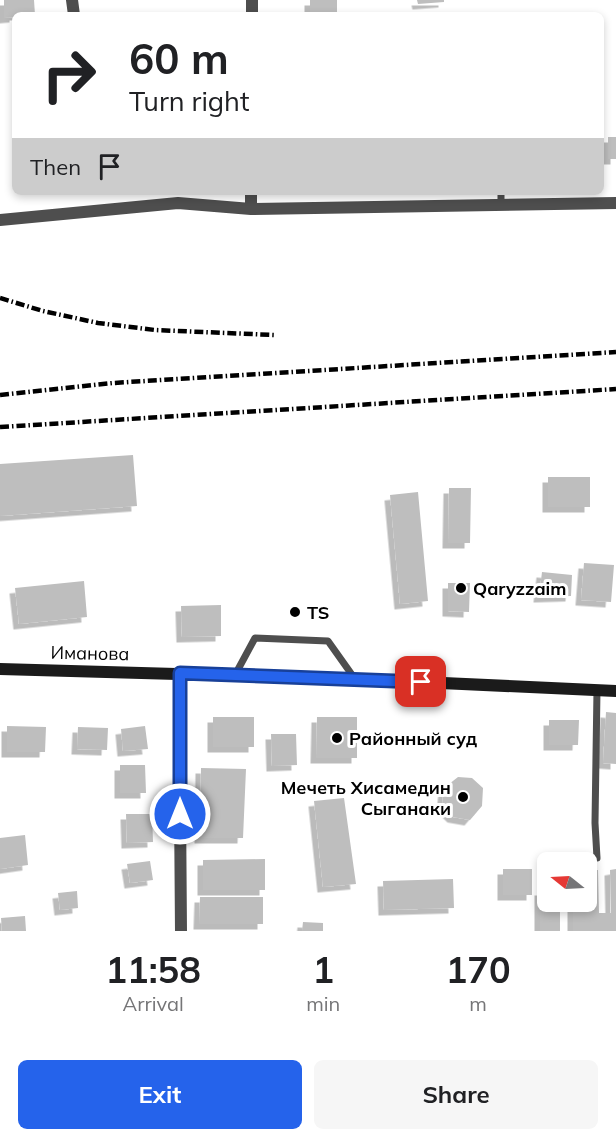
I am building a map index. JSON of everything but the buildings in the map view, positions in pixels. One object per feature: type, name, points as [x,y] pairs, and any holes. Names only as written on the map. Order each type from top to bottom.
[{"type":"main road","name":"Иманова","points":[[0,669],[355,679],[616,691]]},
{"type":"street","points":[[251,195],[251,209]]},
{"type":"street","points":[[0,220],[178,202],[251,209],[616,203]]},
{"type":"street","points":[[180,673],[181,931]]},
{"type":"lane","points":[[501,195],[501,206]]},
{"type":"lane","points":[[235,675],[255,638],[328,641],[355,679]]},
{"type":"lane","points":[[597,690],[597,852]]},
{"type":"railway","points":[[0,298],[43,311],[98,323],[155,330],[275,335]]},
{"type":"railway","points":[[0,395],[113,383],[616,352]]},
{"type":"railway","points":[[0,427],[616,389]]},
{"type":"place","name":"Qaryzzaim","points":[[461,588]]},
{"type":"place","name":"TS","points":[[295,612]]},
{"type":"place","name":"Районный суд","points":[[337,738]]},
{"type":"place","name":"Мечеть Хисамедин Сыганаки","points":[[463,797]]},
{"type":"route","points":[[180,814],[180,673],[421,682]]}]
